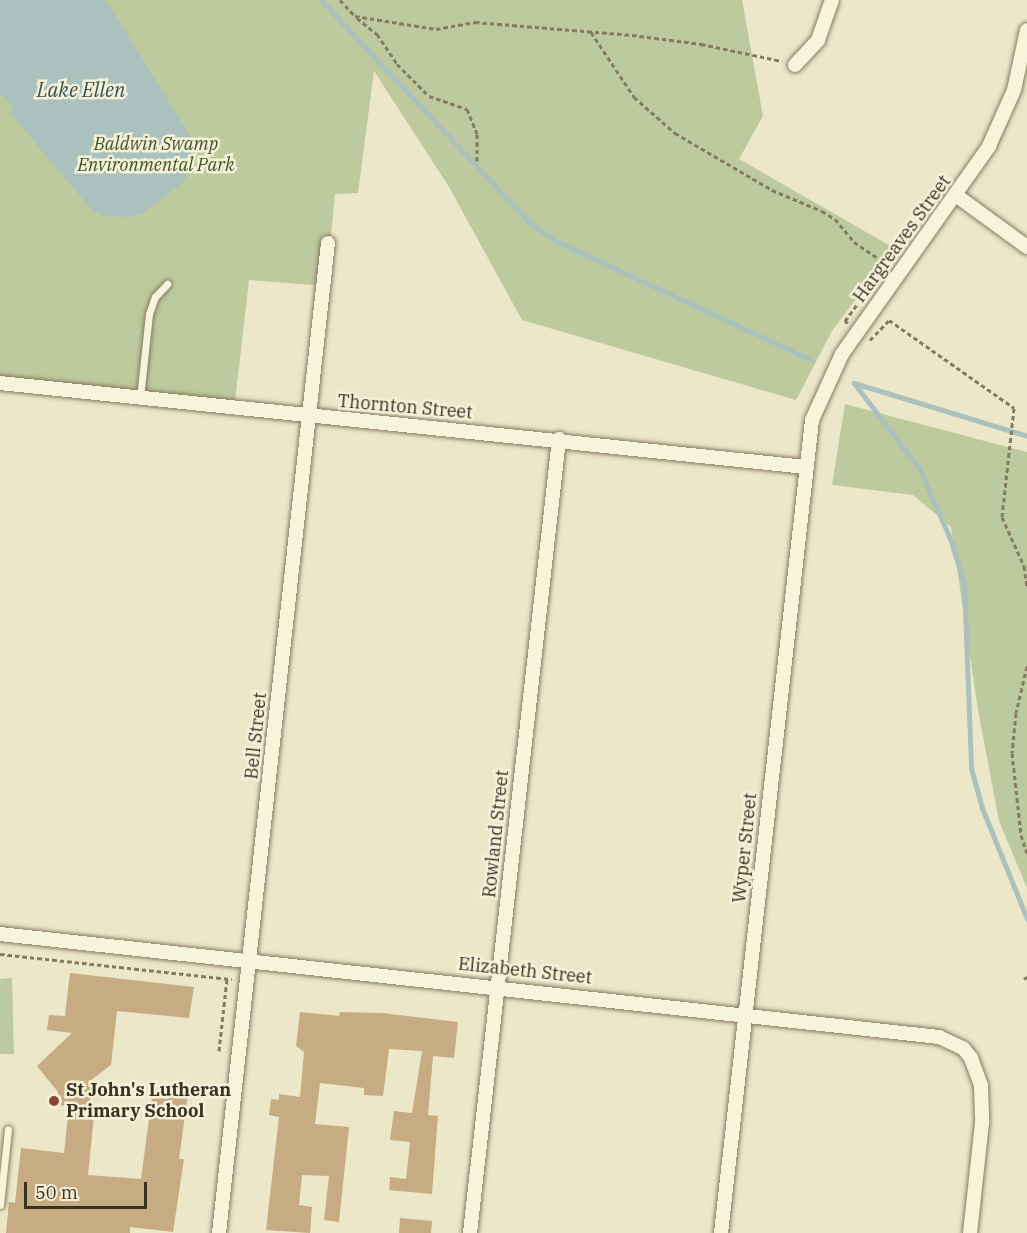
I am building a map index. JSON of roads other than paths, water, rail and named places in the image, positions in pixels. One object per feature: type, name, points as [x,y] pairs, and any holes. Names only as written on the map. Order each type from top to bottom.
[{"type":"street","points":[[795,65],[818,40],[832,0]]},
{"type":"street","name":"Hargreaves Street","points":[[806,467],[817,406],[852,340],[957,196],[1004,116],[1027,30]]},
{"type":"street","points":[[957,196],[1027,248]]},
{"type":"street","name":"Bell Street","points":[[219,1233],[328,243]]},
{"type":"street","name":"Thornton Street","points":[[0,383],[310,416],[559,439],[806,467]]},
{"type":"street","name":"Rowland Street","points":[[470,1233],[559,439]]},
{"type":"street","name":"Wyper Street","points":[[721,1233],[806,467]]},
{"type":"street","name":"Elizabeth Street","points":[[0,934],[745,1014],[925,1035],[952,1042],[963,1048],[978,1072],[982,1123],[970,1233]]},
{"type":"lane","points":[[140,398],[149,314],[155,297],[167,285]]},
{"type":"lane","points":[[0,1205],[8,1129]]},
{"type":"water","name":"Lake Ellen","points":[[0,0],[106,0],[194,142],[194,165],[182,184],[144,212],[131,217],[103,216],[92,210],[9,112],[14,108],[0,94]]},
{"type":"waterway","points":[[321,0],[529,222],[556,241],[811,360]]},
{"type":"waterway","points":[[854,383],[920,470],[951,541],[964,584],[971,768],[982,808],[1027,919]]},
{"type":"waterway","points":[[854,383],[1027,436]]},
{"type":"place","name":"St John's Lutheran Primary School","points":[[54,1101]]},
{"type":"park label","name":"Baldwin Swamp Environmental Park","points":[[156,155]]}]
